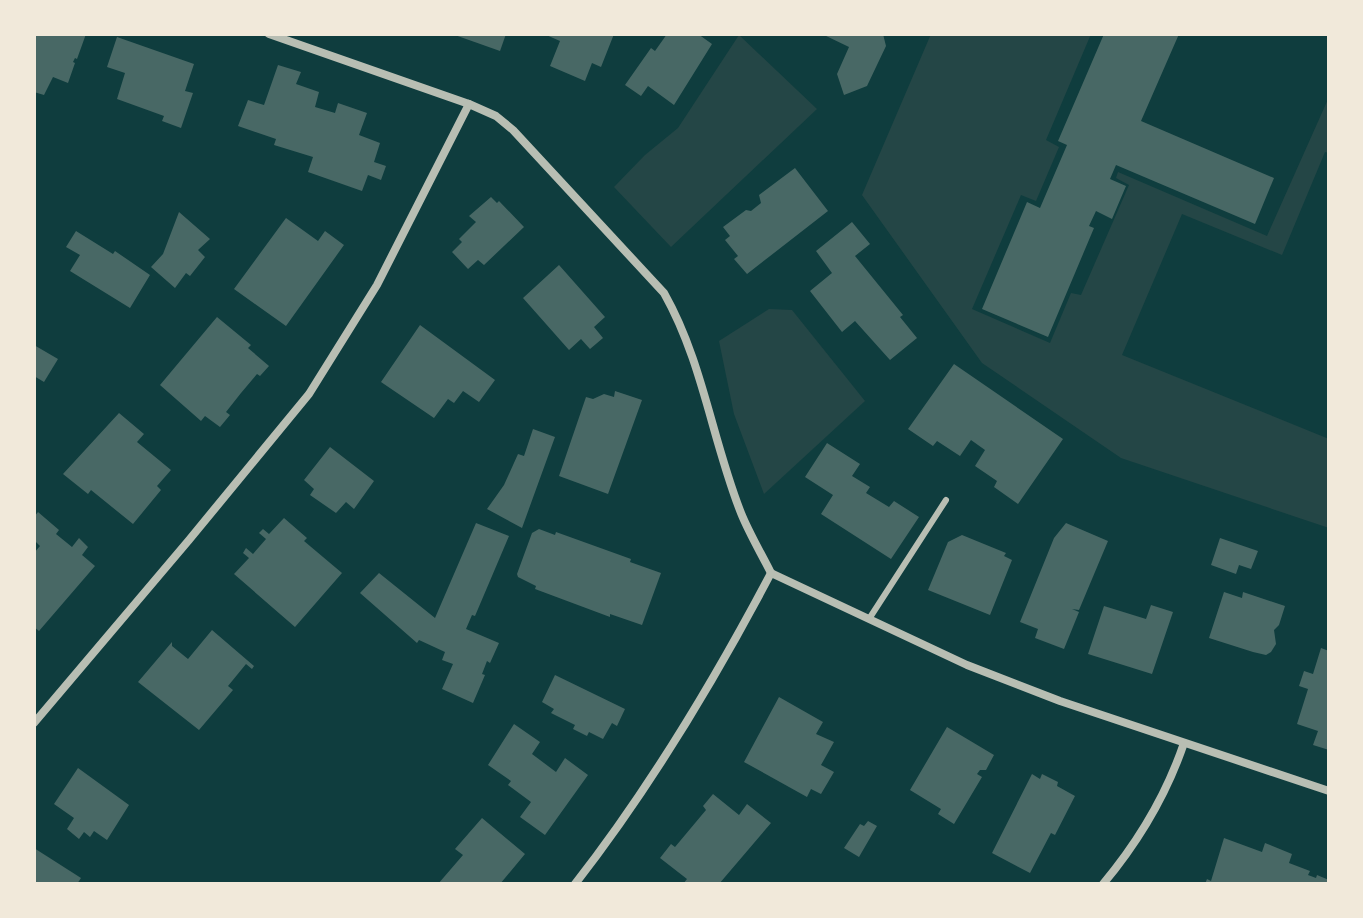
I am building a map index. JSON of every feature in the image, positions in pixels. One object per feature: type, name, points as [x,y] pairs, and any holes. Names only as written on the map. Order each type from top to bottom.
[{"type":"street","points":[[269,34],[469,104],[496,116],[513,130],[664,293],[680,321],[693,354],[741,512],[771,573],[967,665],[1060,701],[1329,791]]},
{"type":"street","points":[[34,723],[309,394],[377,285],[469,104]]},
{"type":"street","points":[[575,884],[609,841],[676,737],[728,654],[771,573]]},
{"type":"street","points":[[1103,884],[1150,821],[1171,779],[1184,743]]},
{"type":"lane","points":[[869,619],[946,500]]},
{"type":"shaded area","points":[[931,34],[1091,34],[1046,140],[1059,147],[1036,201],[1021,195],[972,309],[1050,343],[1071,293],[1081,295],[1129,185],[1116,178],[1118,172],[1267,236],[1329,97],[1329,153],[1325,152],[1282,255],[1182,214],[1122,355],[1329,439],[1329,528],[1121,458],[982,363],[862,195]]},
{"type":"shaded area","points":[[739,35],[817,109],[671,247],[614,187],[645,155],[678,128]]},
{"type":"shaded area","points":[[769,309],[792,310],[865,401],[764,494],[734,414],[719,341]]},
{"type":"building","points":[[34,34],[86,34],[73,62],[68,83],[53,77],[44,95],[34,92]]},
{"type":"building","points":[[452,34],[506,34],[500,51]]},
{"type":"building","points":[[544,34],[614,34],[601,67],[592,63],[585,81],[550,66],[560,41]]},
{"type":"building","points":[[667,34],[698,34],[712,44],[674,105],[648,86],[641,96],[625,85],[651,48],[655,51]]},
{"type":"building","points":[[822,34],[883,34],[886,46],[867,86],[844,95],[837,74],[849,47]]},
{"type":"building","points":[[1104,34],[1179,34],[1141,121],[1274,178],[1255,224],[1116,165],[1110,179],[1126,186],[1112,219],[1096,211],[1089,226],[1094,228],[1048,337],[982,309],[1027,202],[1040,208],[1067,145],[1058,141]]},
{"type":"building","points":[[117,37],[194,64],[185,91],[193,93],[181,128],[162,121],[164,116],[117,99],[125,73],[107,67]]},
{"type":"building","points":[[278,65],[301,72],[296,84],[319,92],[315,107],[335,113],[338,103],[367,113],[359,135],[380,143],[374,162],[386,166],[381,180],[368,175],[362,191],[308,172],[313,157],[274,145],[276,139],[238,126],[248,100],[264,105]]},
{"type":"building","points":[[795,168],[828,211],[747,274],[734,259],[738,256],[725,240],[730,236],[723,227],[761,203],[759,195]]},
{"type":"building","points":[[491,197],[497,203],[499,201],[524,227],[484,265],[478,260],[468,269],[452,252],[462,242],[459,239],[476,222],[469,216]]},
{"type":"building","points":[[179,212],[210,239],[198,250],[205,257],[190,276],[186,273],[175,288],[151,267],[163,254]]},
{"type":"building","points":[[286,218],[318,241],[325,231],[344,245],[286,326],[234,289]]},
{"type":"building","points":[[852,222],[870,244],[855,256],[903,315],[900,317],[917,338],[890,360],[855,321],[842,332],[810,291],[832,273],[816,251]]},
{"type":"building","points":[[76,231],[113,254],[115,251],[150,275],[130,308],[70,271],[80,255],[66,247]]},
{"type":"building","points":[[559,265],[605,317],[594,327],[603,338],[590,349],[581,339],[569,350],[523,298]]},
{"type":"building","points":[[217,317],[251,345],[248,348],[269,366],[260,376],[257,374],[241,393],[226,412],[230,415],[220,427],[205,416],[201,421],[160,385]]},
{"type":"building","points":[[420,325],[495,380],[479,402],[463,391],[454,403],[448,399],[434,418],[381,382]]},
{"type":"building","points":[[34,345],[58,359],[44,382],[34,376]]},
{"type":"building","points":[[954,364],[1063,439],[1018,504],[994,487],[997,481],[975,466],[985,450],[971,440],[960,456],[937,441],[933,446],[908,429]]},
{"type":"building","points":[[615,391],[642,400],[608,494],[559,476],[586,397],[593,399],[604,394],[614,397]]},
{"type":"building","points":[[119,413],[144,434],[137,442],[171,470],[157,486],[161,490],[133,524],[91,490],[88,494],[63,474]]},
{"type":"building","points":[[533,429],[555,437],[522,528],[487,509],[504,485],[518,454],[524,456]]},
{"type":"building","points":[[827,443],[860,464],[852,476],[870,487],[866,493],[889,507],[894,501],[919,517],[891,559],[821,514],[833,495],[805,477]]},
{"type":"building","points":[[330,447],[374,481],[354,509],[346,502],[336,513],[310,495],[314,489],[304,480]]},
{"type":"building","points":[[38,512],[59,530],[56,534],[72,547],[79,538],[88,547],[82,555],[95,566],[39,631],[34,627],[34,553],[40,546],[34,540],[34,517]]},
{"type":"building","points":[[284,518],[307,538],[304,541],[342,573],[295,627],[234,574],[249,558],[243,553],[246,548],[253,554],[266,539],[259,533],[263,529],[269,534]]},
{"type":"building","points":[[476,523],[509,536],[475,616],[472,615],[466,629],[499,643],[490,663],[487,661],[482,674],[485,675],[473,703],[442,689],[453,664],[442,660],[445,652],[419,640],[417,643],[360,593],[379,573],[435,618]]},
{"type":"building","points":[[1066,523],[1108,541],[1079,610],[1072,609],[1079,612],[1064,649],[1035,638],[1038,629],[1020,622],[1054,538]]},
{"type":"building","points":[[539,529],[555,535],[556,532],[631,559],[630,562],[661,573],[642,625],[610,614],[610,617],[535,589],[536,586],[518,577],[532,533]]},
{"type":"building","points":[[962,535],[1006,553],[1004,556],[1012,560],[990,615],[928,590],[948,542]]},
{"type":"building","points":[[1220,538],[1258,551],[1251,569],[1239,565],[1236,574],[1211,565]]},
{"type":"building","points":[[1224,592],[1242,598],[1243,592],[1285,606],[1279,625],[1274,630],[1276,644],[1271,652],[1266,655],[1209,638]]},
{"type":"building","points":[[1151,605],[1173,612],[1152,674],[1088,654],[1104,606],[1146,619]]},
{"type":"building","points":[[212,630],[254,666],[252,669],[246,664],[228,686],[233,690],[199,730],[138,682],[172,642],[172,646],[188,659]]},
{"type":"building","points":[[1321,648],[1329,651],[1329,750],[1313,745],[1318,731],[1297,724],[1308,689],[1299,686],[1304,671],[1313,674]]},
{"type":"building","points":[[555,675],[625,709],[617,726],[612,723],[603,739],[589,732],[587,736],[573,729],[575,725],[551,713],[554,709],[542,702]]},
{"type":"building","points":[[779,697],[823,722],[816,734],[834,742],[821,765],[834,772],[821,794],[811,789],[807,797],[744,762]]},
{"type":"building","points":[[514,724],[540,742],[532,754],[556,772],[565,758],[588,775],[545,835],[520,817],[531,802],[508,785],[511,781],[488,765]]},
{"type":"building","points":[[947,727],[994,755],[986,770],[980,770],[977,774],[982,777],[954,824],[938,814],[941,809],[910,790]]},
{"type":"building","points":[[78,768],[129,805],[107,840],[94,831],[90,837],[84,832],[79,839],[67,829],[74,818],[54,804]]},
{"type":"building","points":[[1032,774],[1040,779],[1042,774],[1058,782],[1057,786],[1075,796],[1055,835],[1051,833],[1030,873],[992,853]]},
{"type":"building","points":[[713,794],[739,815],[747,804],[771,823],[719,884],[683,884],[687,879],[660,858],[671,844],[675,847],[706,810],[703,806]]},
{"type":"building","points":[[482,818],[525,854],[500,884],[438,884],[463,855],[455,849]]},
{"type":"building","points":[[868,821],[877,826],[859,857],[844,848],[860,824],[864,826]]},
{"type":"building","points":[[1224,838],[1262,852],[1265,843],[1292,854],[1289,863],[1310,871],[1308,875],[1329,880],[1329,884],[1205,884],[1207,879],[1211,881]]},
{"type":"building","points":[[34,848],[81,878],[77,884],[34,884]]}]
